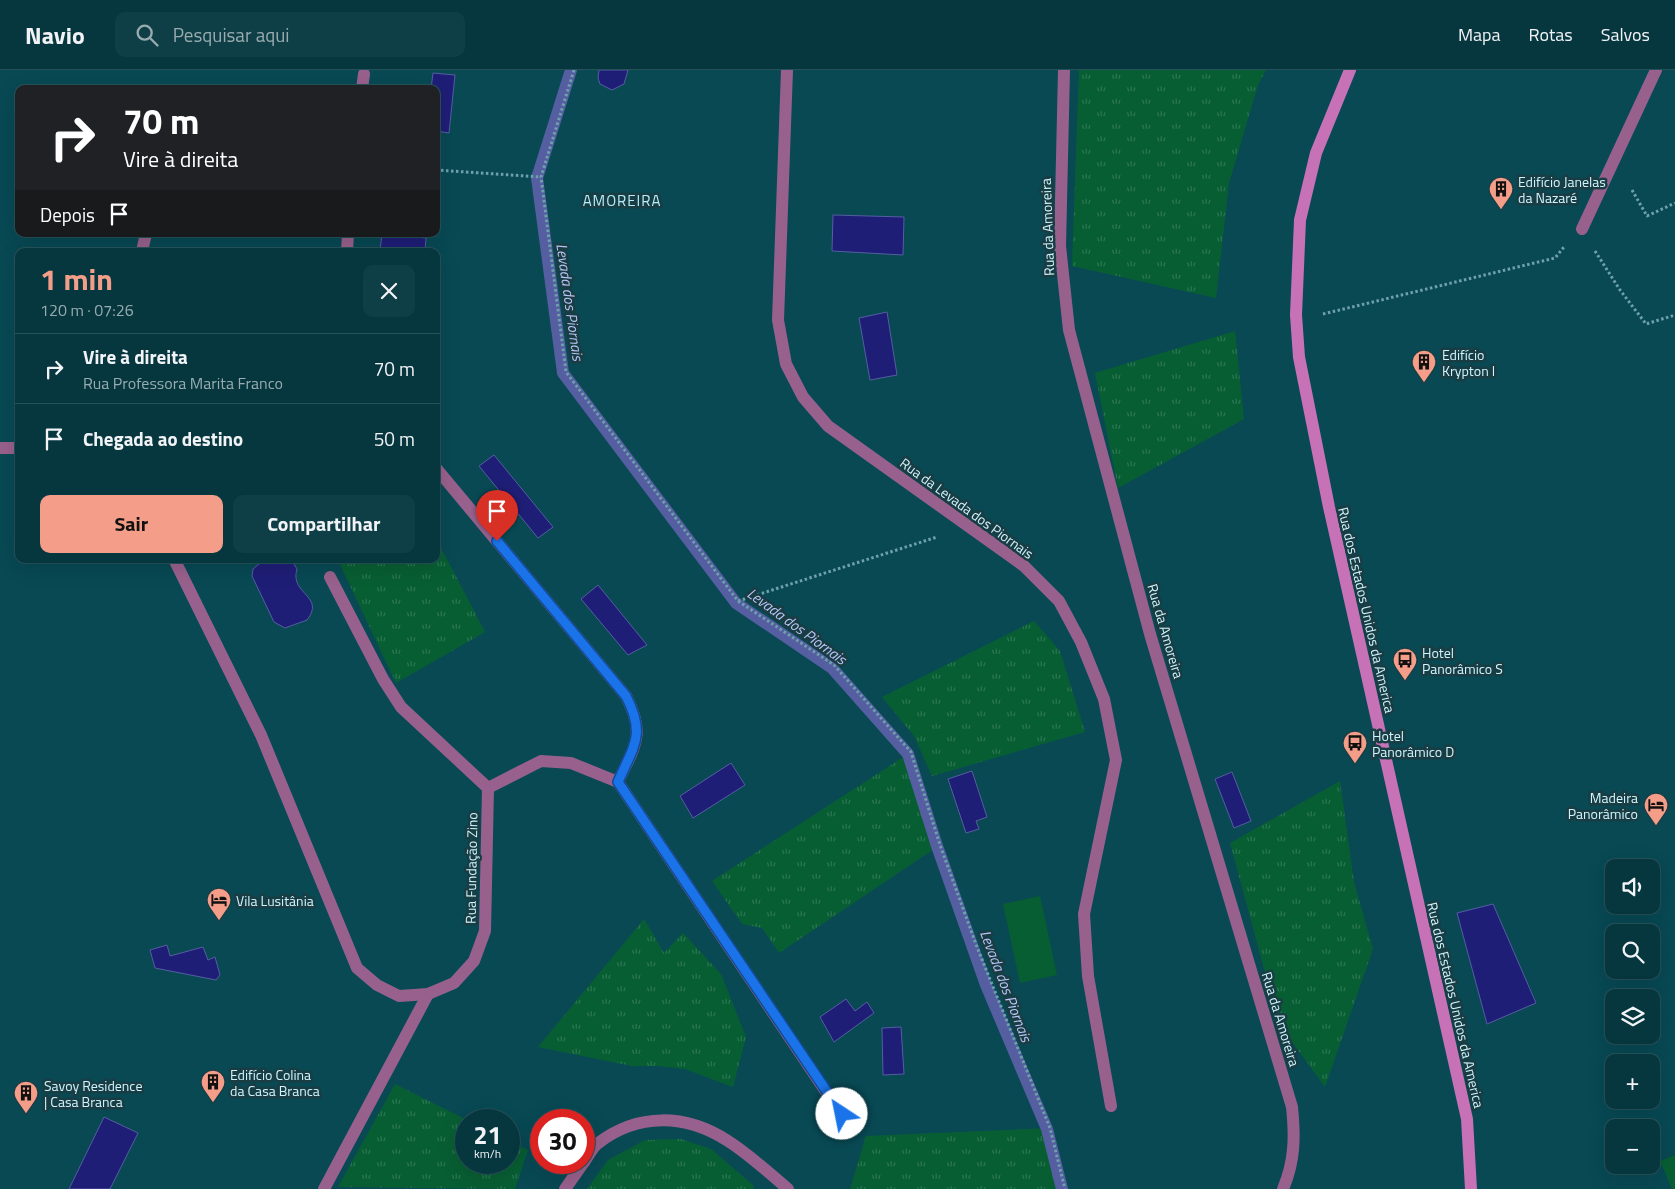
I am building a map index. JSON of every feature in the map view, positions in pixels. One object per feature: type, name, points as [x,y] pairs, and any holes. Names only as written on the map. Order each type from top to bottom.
[{"type":"street","name":"Rua da Levada dos Piornais","points":[[787,70],[778,320],[786,364],[790,372],[803,397],[828,426],[1024,566],[1059,601],[1081,642],[1104,699],[1116,760],[1084,914],[1088,976],[1111,1106]]},
{"type":"street","name":"Rua da Amoreira","points":[[1064,70],[1060,246],[1069,330],[1150,634],[1292,1107],[1295,1140],[1291,1171],[1283,1189]]},
{"type":"street","name":"Rua dos Estados Unidos da America","points":[[1350,70],[1316,153],[1300,220],[1296,316],[1299,357],[1329,507],[1467,1119],[1471,1189]]},
{"type":"street","points":[[1582,229],[1656,70]]},
{"type":"street","points":[[363,85],[364,74]]},
{"type":"street","points":[[0,448],[15,448]]},
{"type":"street","points":[[440,473],[626,696],[636,716],[638,736],[618,782]]},
{"type":"street","name":"Rua Fundação Zino","points":[[176,563],[261,735],[357,968],[377,985],[399,996],[428,994],[454,983],[474,961],[485,931],[488,788]]},
{"type":"street","points":[[330,577],[383,679],[401,707],[488,788],[541,761],[571,763],[618,782],[842,1114]]},
{"type":"street","points":[[324,1189],[428,994]]},
{"type":"street","points":[[595,1146],[629,1126],[660,1119],[689,1123],[728,1140],[788,1189]]},
{"type":"street","points":[[565,1189],[576,1174]]},
{"type":"path","points":[[574,70],[541,177],[566,372],[738,601],[834,665],[911,752],[943,855],[1050,1128],[1065,1189]]},
{"type":"path","points":[[1614,159],[1647,216],[1675,203]]},
{"type":"path","points":[[440,170],[541,177]]},
{"type":"path","points":[[1323,314],[1554,258],[1582,229],[1620,290],[1646,324],[1675,315]]},
{"type":"path","points":[[738,601],[942,535]]},
{"type":"green space","points":[[1079,70],[1266,70],[1258,85],[1229,183],[1216,298],[1072,266]]},
{"type":"green space","points":[[1235,331],[1244,419],[1118,488],[1095,373]]},
{"type":"green space","points":[[440,546],[485,632],[396,683],[339,563],[440,563]]},
{"type":"green space","points":[[1034,621],[1060,651],[1085,732],[932,776],[914,736],[882,697]]},
{"type":"green space","points":[[911,752],[940,845],[779,953],[762,928],[742,924],[712,881]]},
{"type":"green space","points":[[1340,781],[1354,882],[1373,949],[1325,1087],[1279,1024],[1230,843]]},
{"type":"green space","points":[[1040,896],[1057,975],[1020,983],[1003,904]]},
{"type":"green space","points":[[644,919],[664,953],[683,933],[721,974],[746,1037],[733,1087],[685,1069],[632,1066],[538,1047]]},
{"type":"green space","points":[[395,1084],[455,1114],[455,1174],[520,1174],[515,1189],[338,1187]]},
{"type":"green space","points":[[1050,1128],[1065,1189],[850,1189],[866,1136]]},
{"type":"green space","points":[[681,1139],[711,1149],[754,1186],[753,1189],[587,1189],[608,1160],[645,1140]]},
{"type":"green space","points":[[520,1146],[528,1150],[520,1174]]},
{"type":"green space","points":[[1675,1155],[1675,1189],[1672,1189],[1660,1161]]},
{"type":"shaded area","points":[[599,70],[628,70],[624,84],[612,90],[600,84],[598,78]]},
{"type":"shaded area","points":[[433,73],[455,75],[449,133],[440,132],[440,85],[432,85]]},
{"type":"shaded area","points":[[833,215],[904,217],[903,255],[832,251]]},
{"type":"shaded area","points":[[382,237],[426,238],[425,248],[380,248]]},
{"type":"shaded area","points":[[887,312],[897,375],[870,380],[859,318]]},
{"type":"shaded area","points":[[494,455],[553,527],[538,538],[479,466]]},
{"type":"shaded area","points":[[260,563],[293,563],[297,569],[296,577],[298,584],[312,605],[312,612],[307,620],[285,628],[274,622],[252,576],[253,569]]},
{"type":"shaded area","points":[[598,585],[647,645],[628,655],[581,599]]},
{"type":"shaded area","points":[[731,763],[745,785],[693,818],[680,796]]},
{"type":"shaded area","points":[[972,771],[987,817],[976,821],[979,829],[966,833],[948,779]]},
{"type":"shaded area","points":[[1232,772],[1251,821],[1234,828],[1215,779]]},
{"type":"shaded area","points":[[1493,904],[1536,1003],[1487,1024],[1457,913]]},
{"type":"shaded area","points":[[167,945],[170,956],[203,947],[208,960],[215,957],[220,975],[216,980],[155,968],[150,950]]},
{"type":"shaded area","points":[[846,999],[855,1011],[867,1002],[874,1013],[834,1042],[820,1017]]},
{"type":"shaded area","points":[[901,1027],[904,1074],[883,1075],[882,1028]]},
{"type":"shaded area","points":[[104,1117],[138,1133],[110,1189],[69,1189]]},
{"type":"waterway","name":"Levada dos Piornais","points":[[571,70],[537,178],[563,373],[736,603],[832,668],[908,754],[937,846],[986,985],[1047,1129],[1062,1189]]},
{"type":"place","name":"Edifício Janelas da Nazaré","points":[[1501,210]]},
{"type":"place","name":"Edifício Krypton I","points":[[1424,383]]},
{"type":"place","name":"Hotel Panorâmico S","points":[[1405,681]]},
{"type":"place","name":"Hotel Panorâmico D","points":[[1355,764]]},
{"type":"place","name":"Madeira Panorâmico","points":[[1656,826]]},
{"type":"place","name":"Vila Lusitânia","points":[[219,921]]},
{"type":"place","name":"Edifício Colina da Casa Branca","points":[[213,1103]]},
{"type":"place","name":"Savoy Residence | Casa Branca","points":[[26,1114]]},
{"type":"district","name":"AMOREIRA","points":[[622,200]]},
{"type":"route","points":[[497,541],[626,696],[636,716],[638,736],[618,782],[842,1114]]}]
